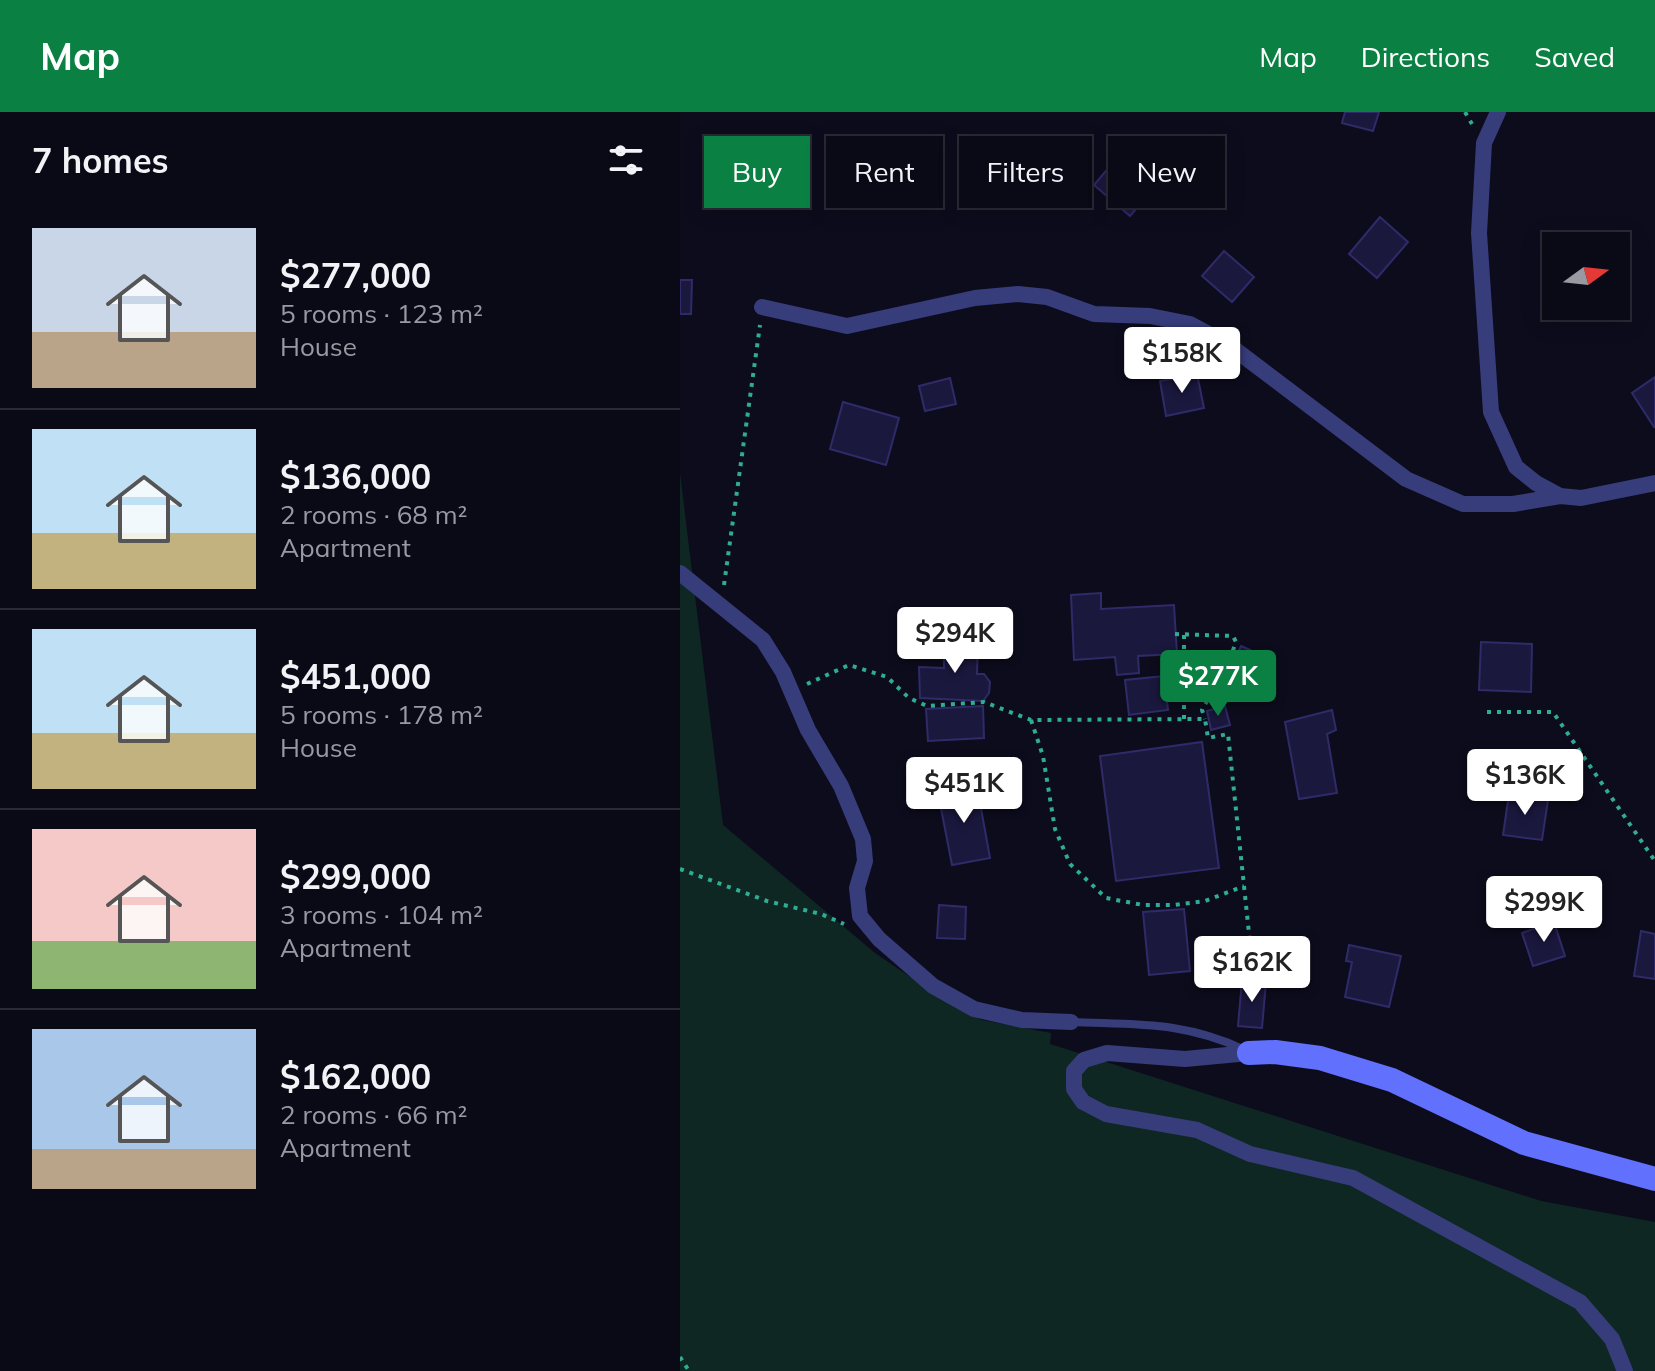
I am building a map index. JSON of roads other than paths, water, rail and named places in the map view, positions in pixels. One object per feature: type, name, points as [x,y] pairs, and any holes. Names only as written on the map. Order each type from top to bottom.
[{"type":"street","points":[[1498,112],[1484,143],[1479,233],[1491,412],[1516,467],[1560,496]]},
{"type":"street","points":[[762,307],[847,326],[975,298],[1018,294],[1047,297],[1094,314],[1150,316],[1190,324],[1229,345],[1406,479],[1463,504],[1513,504],[1560,496],[1581,498],[1655,483]]},
{"type":"street","points":[[680,573],[763,640],[793,691],[808,730],[841,786],[863,839],[865,861],[857,888],[860,916],[879,939],[933,986],[974,1009],[1022,1020],[1071,1022]]},
{"type":"street","points":[[1625,1371],[1612,1339],[1580,1302],[1353,1178],[1250,1154],[1197,1130],[1106,1114],[1083,1102],[1074,1089],[1074,1071],[1084,1060],[1107,1053],[1185,1059],[1275,1052],[1320,1058],[1392,1080],[1524,1143],[1655,1179]]},
{"type":"lane","points":[[1071,1022],[1175,1027],[1213,1036],[1249,1053]]}]
